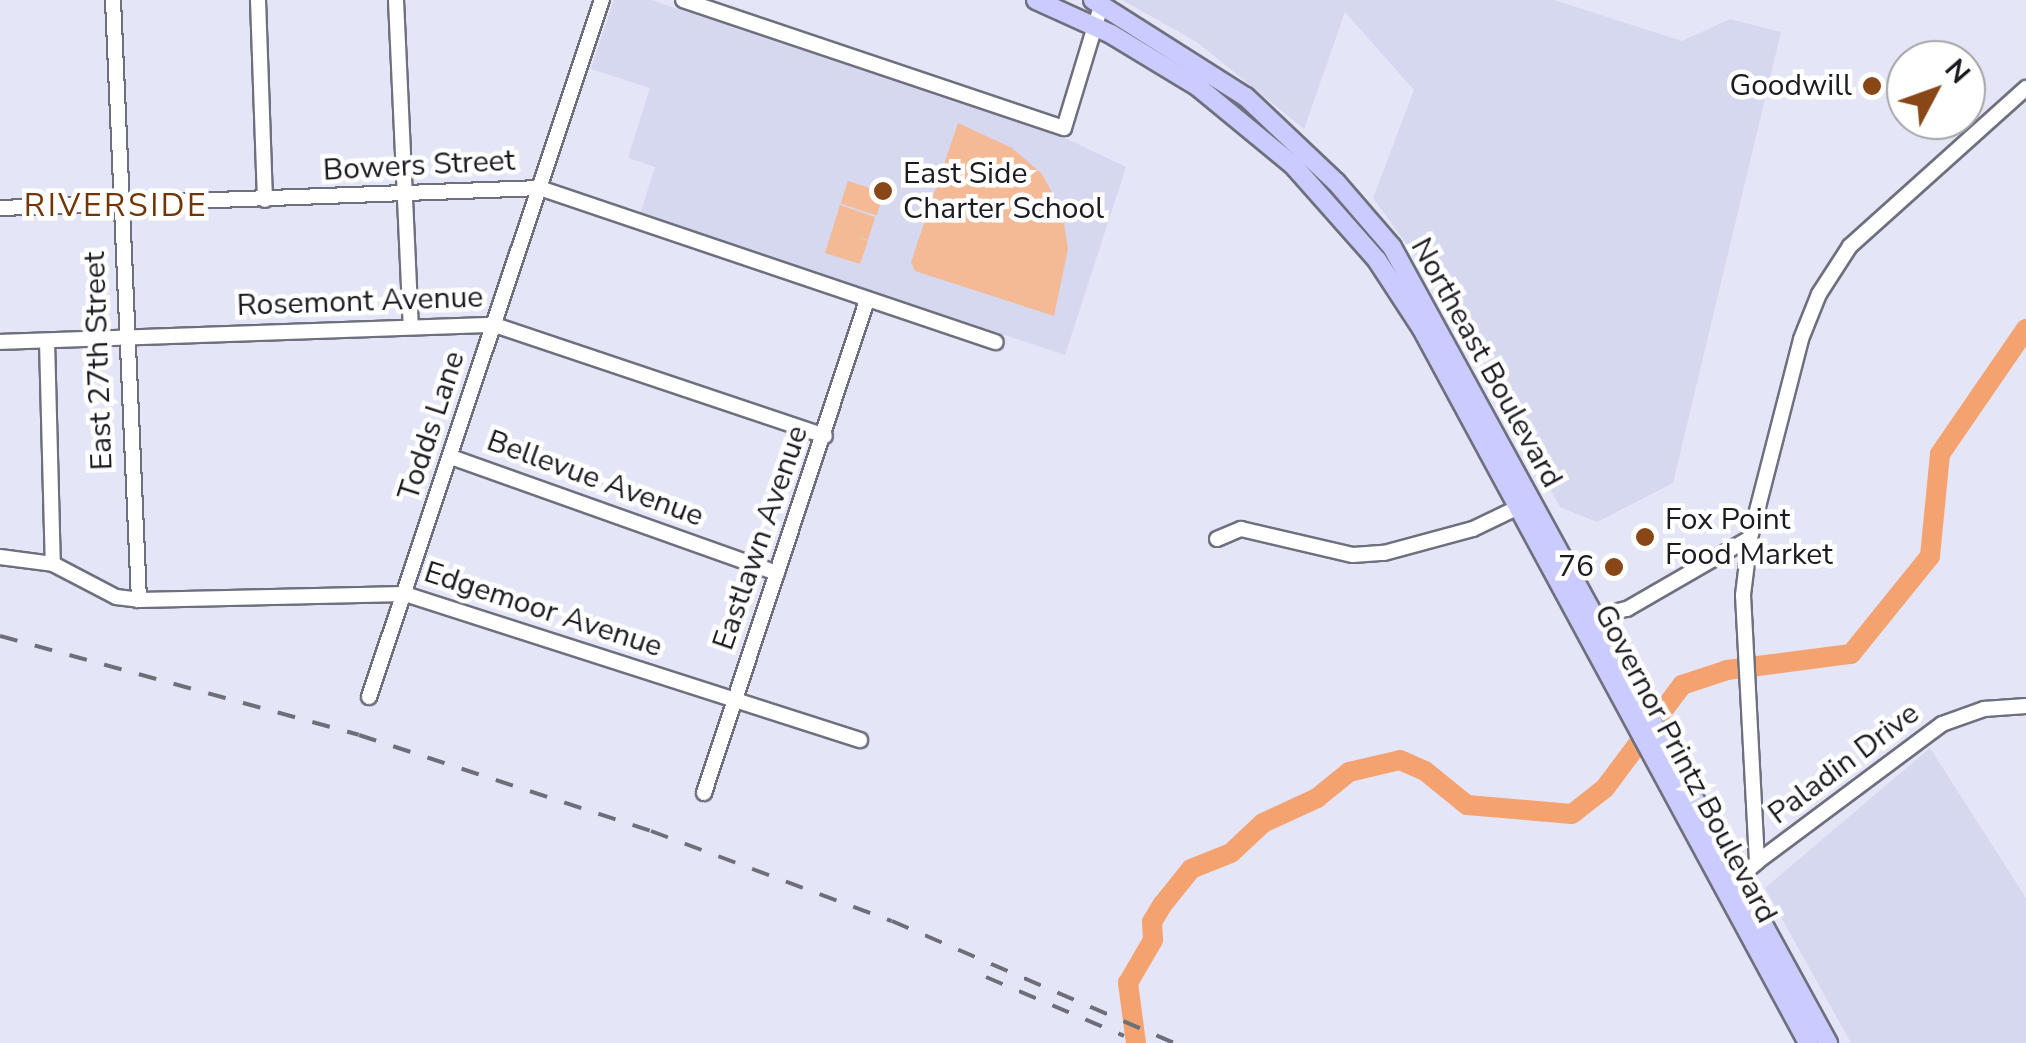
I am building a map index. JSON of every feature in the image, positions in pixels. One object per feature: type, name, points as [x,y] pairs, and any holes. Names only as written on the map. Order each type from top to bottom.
[{"type":"main road","name":"Governor Printz Boulevard","points":[[1036,0],[1094,25],[1212,97],[1293,165],[1355,231],[1422,329],[1524,504],[1562,593],[1640,719],[1659,736],[1828,1043]]},
{"type":"main road","points":[[1064,0],[1081,7],[1099,2]]},
{"type":"main road","name":"Northeast Boulevard","points":[[1099,2],[1246,97],[1350,196],[1427,302],[1524,504],[1547,531]]},
{"type":"main road","name":"Governor Printz Boulevard","points":[[1547,531],[1594,617],[1640,719],[1646,751],[1808,1043]]},
{"type":"main road","points":[[1562,593],[1594,617]]},
{"type":"main road","points":[[1797,1023],[1818,1043]]},
{"type":"street","name":"East 27th Street","points":[[113,0],[124,339],[139,600]]},
{"type":"street","points":[[258,0],[266,200]]},
{"type":"street","points":[[396,0],[410,325]]},
{"type":"street","name":"Todds Lane","points":[[369,697],[602,0]]},
{"type":"street","points":[[682,0],[1064,128],[1099,2]]},
{"type":"street","points":[[1757,862],[1746,700],[1750,538],[1796,354],[1819,294],[1850,246],[2026,88]]},
{"type":"street","name":"Bowers Street","points":[[0,208],[540,188],[996,342]]},
{"type":"street","name":"Eastlawn Avenue","points":[[704,794],[867,300]]},
{"type":"street","name":"Rosemont Avenue","points":[[0,342],[495,324],[824,436]]},
{"type":"street","points":[[0,557],[53,564],[48,340]]},
{"type":"street","name":"Bellevue Avenue","points":[[450,457],[778,573]]},
{"type":"street","points":[[1217,539],[1241,528],[1354,555],[1384,554],[1473,529],[1524,504]]},
{"type":"street","points":[[1594,617],[1627,609],[1750,538]]},
{"type":"street","name":"Edgemoor Avenue","points":[[53,564],[116,597],[139,600],[405,594],[860,740]]},
{"type":"street","name":"Paladin Drive","points":[[1737,879],[1942,724],[1984,710],[2026,706]]},
{"type":"shaded area","name":"East Side Charter School","points":[[614,0],[651,0],[1063,137],[1126,167],[1065,355],[640,214],[655,167],[628,158],[650,88],[591,69]]},
{"type":"shaded area","points":[[1122,0],[1554,0],[1682,41],[1730,19],[1781,32],[1673,483],[1597,522],[1560,507],[1458,314],[1373,198],[1414,90],[1345,12],[1304,129],[1197,42]]},
{"type":"shaded area","points":[[958,123],[1012,148],[1042,174],[1062,211],[1068,249],[1054,316],[915,271],[911,262]]},
{"type":"shaded area","points":[[848,181],[884,193],[877,216],[841,204]]},
{"type":"shaded area","points":[[840,205],[875,217],[868,240],[857,237],[868,241],[860,264],[825,253]]},
{"type":"shaded area","points":[[1930,748],[2026,898],[2026,1043],[1851,1043],[1765,888]]},
{"type":"waterway","points":[[1136,1043],[1128,983],[1153,940],[1152,922],[1163,904],[1191,869],[1231,853],[1263,823],[1317,798],[1349,772],[1400,760],[1425,771],[1467,805],[1572,814],[1605,788],[1682,685],[1727,670],[1851,654],[1930,556],[1940,454],[2026,329]]},
{"type":"railway","points":[[0,636],[359,735],[651,831],[892,921],[1174,1043]]},
{"type":"railway","points":[[986,977],[1124,1036]]},
{"type":"place","name":"Goodwill","points":[[1872,86]]},
{"type":"place","name":"East Side Charter School","points":[[883,191]]},
{"type":"place","name":"Fox Point Food Market","points":[[1645,537]]},
{"type":"place","name":"76","points":[[1614,567]]},
{"type":"district","name":"RIVERSIDE","points":[[116,206]]}]
